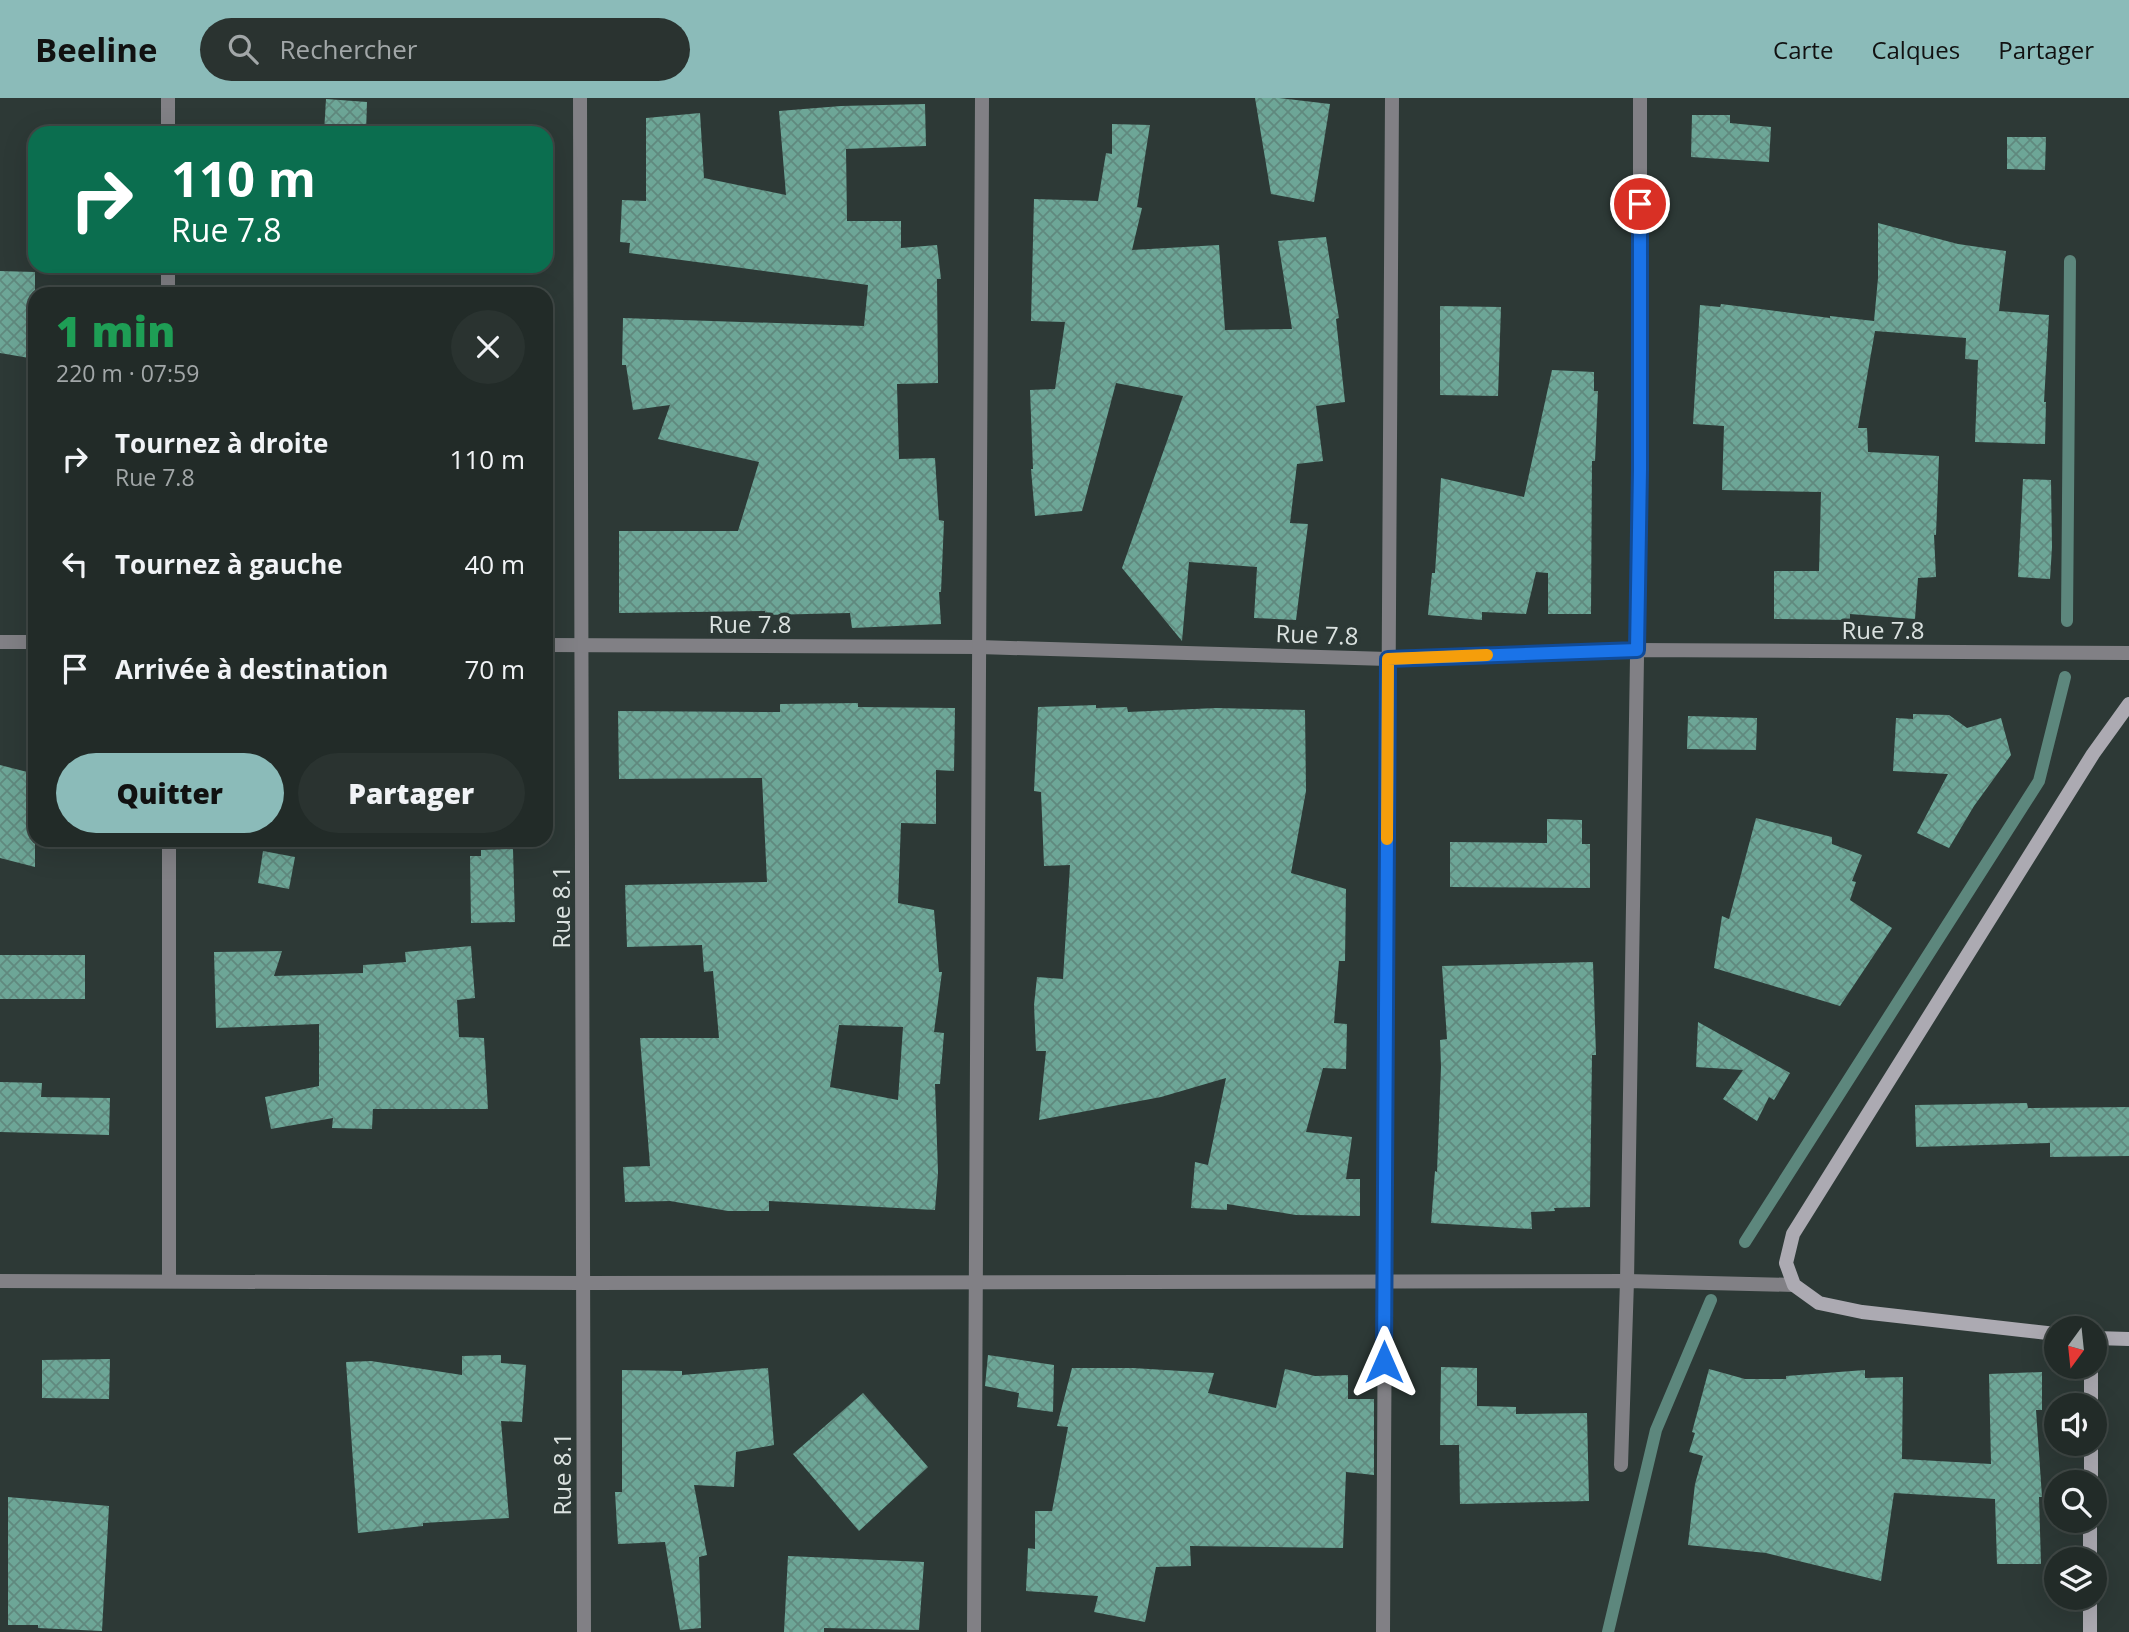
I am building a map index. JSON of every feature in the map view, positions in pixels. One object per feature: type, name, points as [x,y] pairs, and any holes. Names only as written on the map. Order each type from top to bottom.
[{"type":"street","points":[[168,98],[168,126]]},
{"type":"street","name":"Rue 8.1","points":[[580,98],[584,1632]]},
{"type":"street","points":[[974,1632],[982,98]]},
{"type":"street","points":[[1382,1632],[1392,98]]},
{"type":"street","points":[[1621,1465],[1627,1280],[1640,470],[1640,98]]},
{"type":"street","points":[[0,642],[28,642]]},
{"type":"street","name":"Rue 7.8","points":[[553,645],[979,647],[1388,659],[1637,650],[2129,653]]},
{"type":"street","points":[[1794,1285],[1786,1263],[1793,1234],[2093,754],[2129,704]]},
{"type":"street","points":[[169,847],[169,1281]]},
{"type":"street","points":[[0,1281],[583,1283],[1627,1280],[1794,1285],[1819,1303],[1862,1312],[2044,1333]]},
{"type":"street","points":[[2107,1338],[2129,1339]]},
{"type":"street","points":[[2090,1610],[2090,1632]]},
{"type":"building","points":[[1255,98],[1330,104],[1314,202],[1271,194]]},
{"type":"building","points":[[326,99],[367,102],[366,126],[324,126]]},
{"type":"building","points":[[925,104],[926,146],[846,149],[847,221],[901,221],[901,248],[937,245],[941,279],[937,279],[938,383],[897,384],[899,459],[935,458],[939,520],[944,521],[939,592],[941,624],[852,628],[850,613],[619,613],[619,531],[738,531],[759,462],[658,439],[670,405],[633,410],[626,365],[622,365],[623,318],[864,326],[868,285],[629,253],[630,243],[620,242],[622,200],[646,201],[646,118],[700,113],[704,178],[786,195],[779,111]]},
{"type":"building","points":[[1692,115],[1730,115],[1730,123],[1771,127],[1769,162],[1691,157]]},
{"type":"building","points":[[1112,124],[1150,125],[1137,207],[1142,208],[1132,250],[1219,245],[1225,330],[1292,329],[1278,241],[1326,237],[1339,318],[1336,319],[1345,402],[1316,406],[1323,461],[1297,464],[1290,523],[1308,524],[1296,620],[1254,618],[1257,567],[1189,562],[1182,641],[1122,568],[1183,396],[1116,383],[1082,511],[1035,516],[1031,469],[1030,390],[1055,389],[1065,322],[1031,321],[1034,199],[1098,201],[1106,153],[1112,154]]},
{"type":"building","points":[[2007,137],[2046,137],[2045,170],[2007,169]]},
{"type":"building","points":[[1878,223],[1958,244],[2006,251],[1999,311],[2049,315],[2044,402],[2045,444],[1975,442],[1978,360],[1965,359],[1966,338],[1875,331],[1858,428],[1867,428],[1868,452],[1939,456],[1934,535],[1936,577],[1918,578],[1915,619],[1850,614],[1850,620],[1774,619],[1774,571],[1819,571],[1821,492],[1722,490],[1724,426],[1693,424],[1700,305],[1720,307],[1721,304],[1874,321],[1878,278]]},
{"type":"building","points":[[0,271],[35,273],[35,287],[28,287],[28,358],[0,353]]},
{"type":"building","points":[[1440,306],[1501,307],[1498,396],[1440,395]]},
{"type":"building","points":[[1552,370],[1594,372],[1594,391],[1598,391],[1595,461],[1592,461],[1591,614],[1548,614],[1548,573],[1536,572],[1526,614],[1482,612],[1482,620],[1428,615],[1432,573],[1435,573],[1441,478],[1524,497]]},
{"type":"building","points":[[2023,479],[2051,480],[2050,579],[2018,577]]},
{"type":"building","points":[[858,703],[858,707],[955,708],[954,771],[936,770],[936,824],[901,823],[898,903],[934,910],[939,972],[942,972],[934,1032],[944,1033],[940,1084],[935,1084],[938,1173],[935,1210],[769,1201],[769,1211],[728,1211],[670,1201],[625,1202],[623,1167],[650,1166],[640,1038],[719,1038],[713,971],[704,972],[702,945],[627,947],[625,885],[767,882],[762,778],[619,779],[618,711],[780,712],[780,704]],"holes":[[[839,1025],[903,1027],[898,1100],[830,1087]]]},
{"type":"building","points":[[1096,705],[1096,708],[1127,707],[1128,712],[1216,708],[1305,710],[1306,791],[1291,873],[1346,889],[1345,961],[1339,961],[1334,1023],[1347,1024],[1346,1069],[1323,1068],[1306,1132],[1352,1137],[1346,1179],[1360,1179],[1360,1216],[1296,1215],[1227,1204],[1227,1210],[1191,1208],[1195,1162],[1208,1165],[1226,1078],[1161,1097],[1039,1120],[1046,1051],[1036,1051],[1034,1005],[1037,977],[1063,979],[1070,865],[1044,866],[1041,792],[1034,791],[1038,707]]},
{"type":"building","points":[[1913,714],[1949,715],[1967,728],[2001,718],[2011,755],[1974,806],[1949,848],[1917,833],[1948,774],[1893,771],[1896,718],[1913,719]]},
{"type":"building","points":[[1688,716],[1757,718],[1756,750],[1687,749]]},
{"type":"building","points":[[0,765],[28,772],[28,847],[35,847],[35,867],[0,858]]},
{"type":"building","points":[[1756,818],[1832,837],[1832,844],[1862,855],[1852,881],[1856,882],[1850,900],[1892,928],[1840,1006],[1714,968],[1722,916],[1729,919]]},
{"type":"building","points":[[1547,819],[1582,820],[1582,844],[1590,844],[1590,888],[1450,887],[1450,842],[1547,843]]},
{"type":"building","points":[[513,849],[515,922],[471,923],[470,856],[481,856],[481,850]]},
{"type":"building","points":[[263,851],[295,857],[289,889],[258,883]]},
{"type":"building","points":[[471,946],[475,998],[457,1000],[459,1037],[484,1038],[488,1109],[373,1109],[372,1129],[332,1128],[333,1118],[271,1129],[265,1097],[319,1086],[319,1024],[216,1028],[214,952],[282,951],[274,976],[363,973],[363,965],[406,962],[405,952]]},
{"type":"building","points":[[0,955],[85,955],[85,999],[0,999]]},
{"type":"building","points":[[1593,962],[1596,1055],[1592,1055],[1590,1207],[1531,1212],[1532,1229],[1431,1223],[1435,1171],[1437,1172],[1440,1040],[1447,1039],[1442,966]]},
{"type":"building","points":[[1698,1022],[1790,1073],[1774,1100],[1769,1097],[1757,1121],[1723,1099],[1743,1070],[1696,1067]]},
{"type":"building","points":[[0,1082],[42,1083],[41,1097],[110,1098],[109,1135],[0,1132]]},
{"type":"building","points":[[2027,1103],[2028,1108],[2129,1107],[2129,1156],[2050,1157],[2050,1143],[1916,1147],[1915,1105]]},
{"type":"building","points":[[501,1355],[501,1363],[526,1365],[522,1422],[501,1421],[509,1518],[423,1523],[423,1526],[358,1533],[346,1362],[371,1361],[462,1375],[462,1356]]},
{"type":"building","points":[[988,1355],[1054,1365],[1053,1412],[1017,1407],[1019,1393],[985,1386]]},
{"type":"building","points":[[110,1359],[109,1399],[42,1398],[42,1360]]},
{"type":"building","points":[[1441,1367],[1477,1368],[1477,1406],[1516,1407],[1516,1414],[1587,1413],[1589,1501],[1460,1504],[1459,1445],[1440,1445]]},
{"type":"building","points":[[768,1368],[774,1445],[736,1452],[734,1487],[694,1485],[707,1555],[699,1557],[701,1628],[680,1630],[665,1542],[618,1544],[615,1492],[622,1492],[622,1370],[682,1371],[682,1375]]},
{"type":"building","points":[[1072,1368],[1133,1368],[1214,1373],[1208,1393],[1276,1408],[1285,1369],[1315,1376],[1348,1375],[1348,1399],[1374,1399],[1374,1475],[1346,1472],[1343,1548],[1190,1546],[1191,1566],[1156,1567],[1145,1622],[1094,1612],[1098,1596],[1026,1591],[1028,1548],[1035,1549],[1035,1511],[1052,1511],[1068,1427],[1057,1426]]},
{"type":"building","points":[[1709,1369],[1745,1379],[1786,1379],[1786,1376],[1865,1370],[1865,1378],[1903,1377],[1902,1459],[1991,1464],[1989,1374],[2042,1372],[2042,1410],[2036,1410],[2042,1497],[2039,1497],[2041,1564],[1997,1564],[1995,1499],[1894,1493],[1881,1581],[1766,1553],[1688,1545],[1695,1484],[1703,1456],[1689,1452]]},
{"type":"building","points":[[863,1393],[928,1467],[859,1531],[793,1454]]},
{"type":"building","points":[[8,1497],[109,1506],[102,1631],[8,1625]]},
{"type":"building","points":[[788,1556],[924,1562],[919,1630],[824,1628],[824,1632],[784,1632]]},
{"type":"waterway","points":[[2067,621],[2070,261]]},
{"type":"waterway","points":[[1745,1242],[2039,781],[2065,677]]},
{"type":"waterway","points":[[1608,1632],[1656,1430],[1711,1300]]},
{"type":"slow traffic","points":[[1387,839],[1388,659],[1487,655]]},
{"type":"route","points":[[1384,1362],[1388,659],[1637,650],[1640,204]]}]
